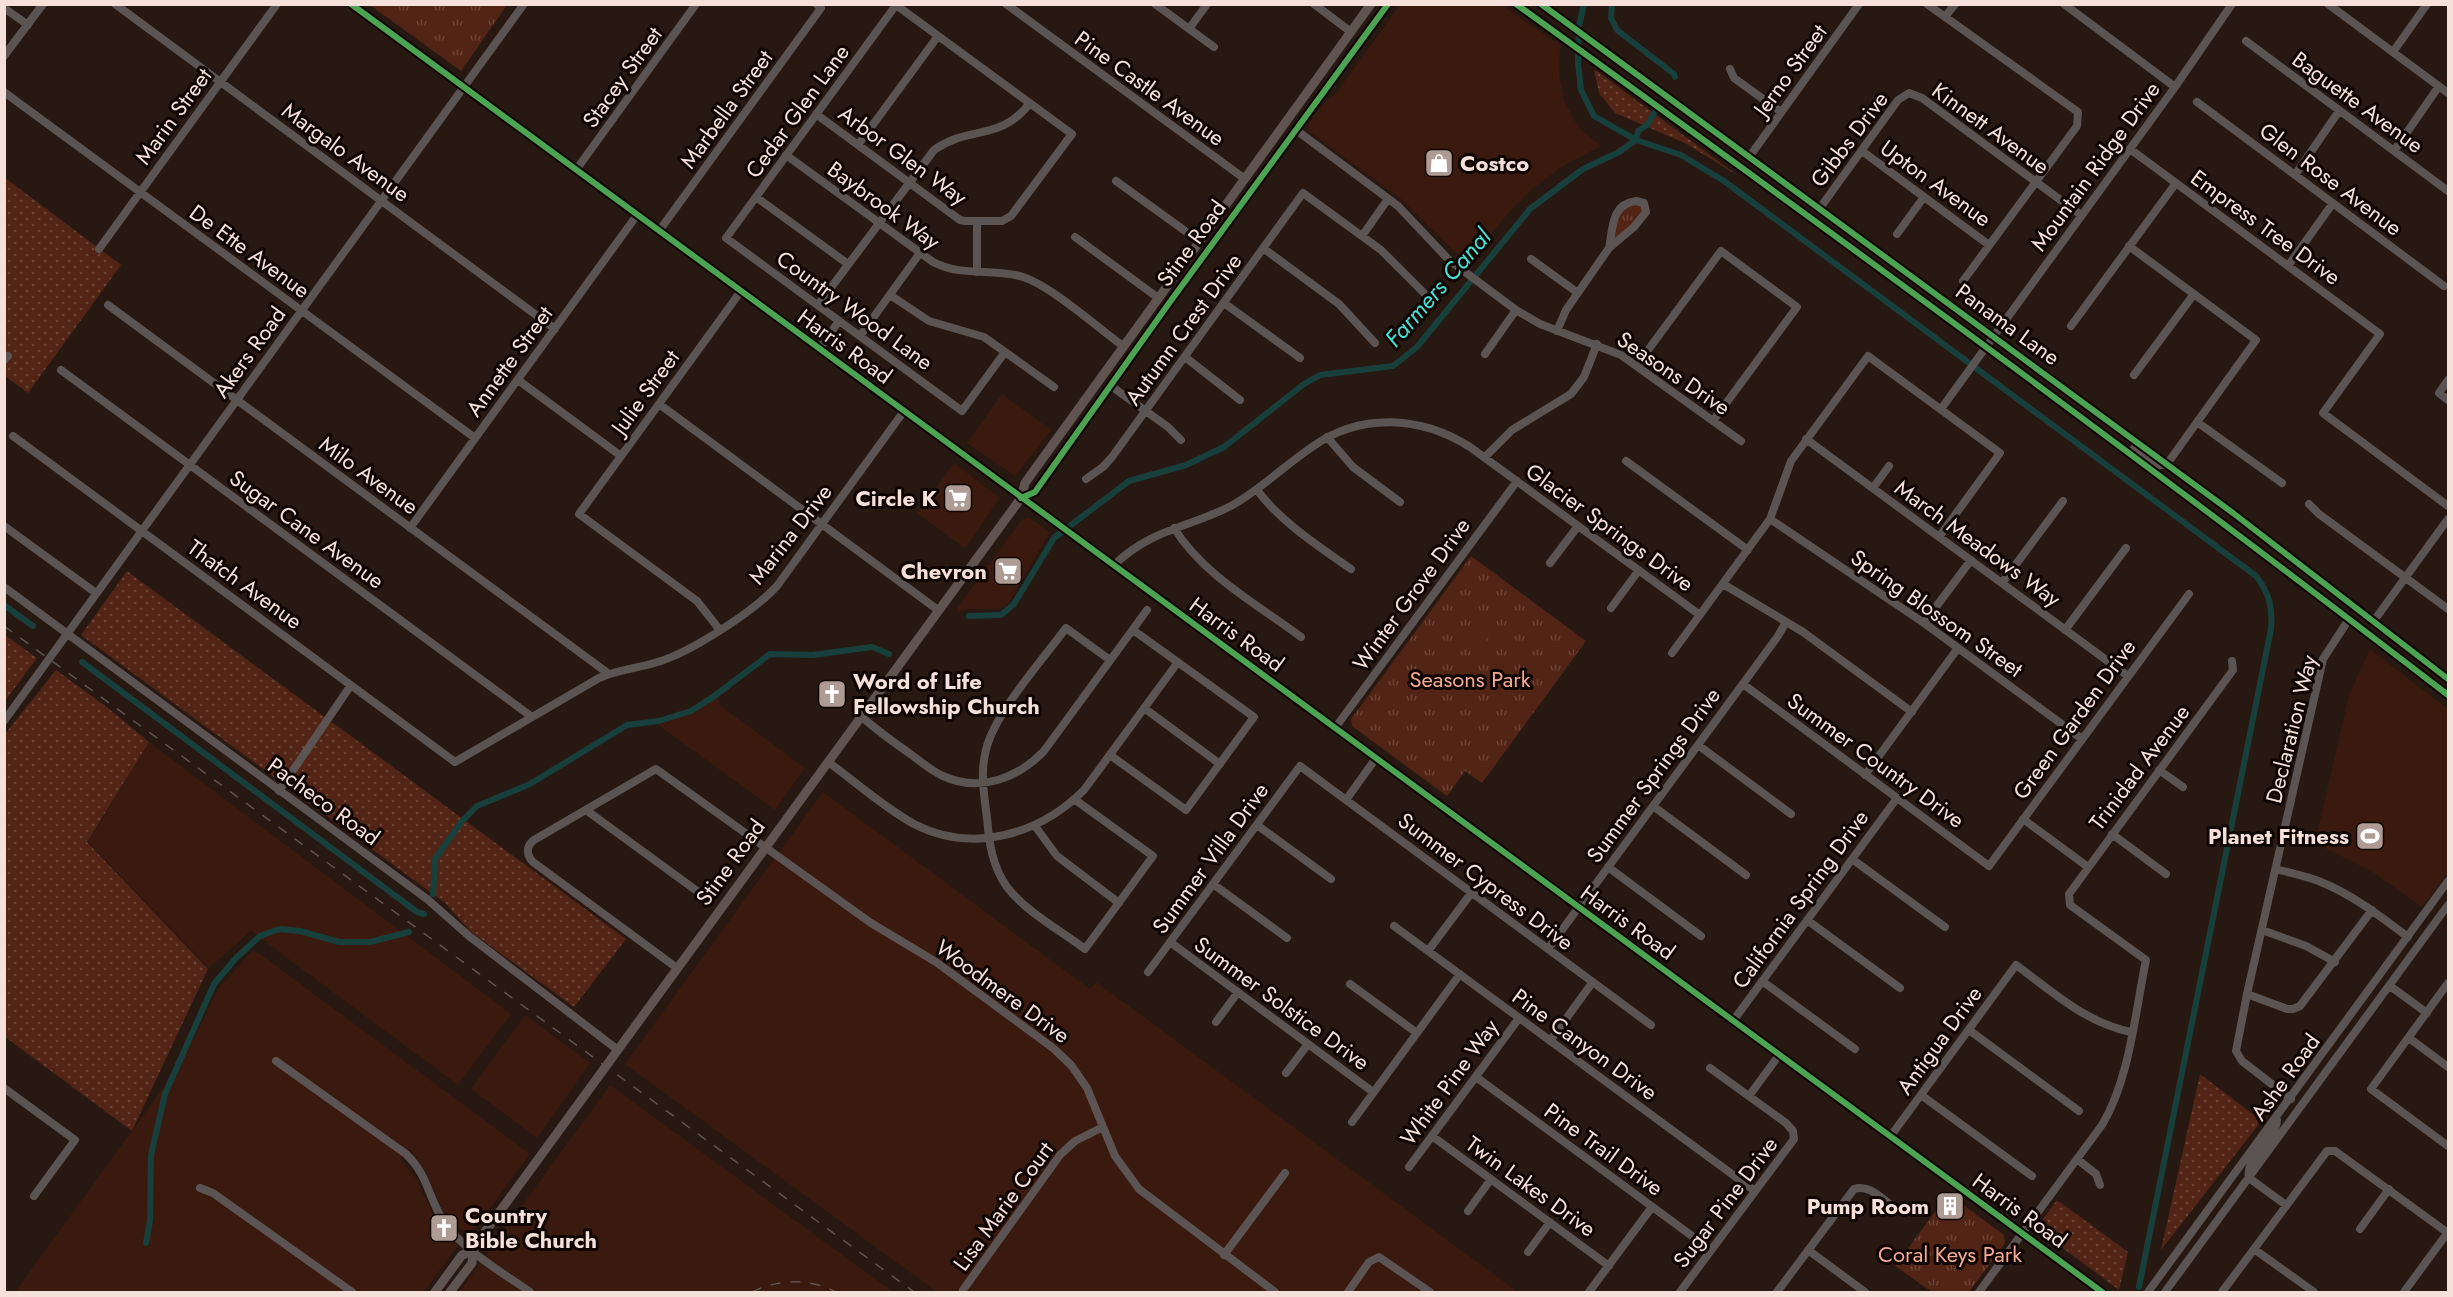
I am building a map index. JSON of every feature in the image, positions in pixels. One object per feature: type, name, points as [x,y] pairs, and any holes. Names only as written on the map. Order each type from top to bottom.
[{"type":"main road","name":"Stine Road","points":[[435,1293],[462,1256],[473,1251],[1021,498],[1024,483],[1371,4]]},
{"type":"main road","name":"Stine Road","points":[[1021,498],[1035,492],[1388,4]]},
{"type":"main road","name":"Panama Lane","points":[[1516,4],[1987,347],[2448,695]]},
{"type":"main road","name":"Panama Lane","points":[[1541,4],[2167,464],[2448,679]]},
{"type":"main road","points":[[1296,130],[1294,122],[1316,82]]},
{"type":"main road","points":[[1720,152],[1728,150],[1750,156]]},
{"type":"main road","points":[[1229,222],[1243,192],[1245,179]]},
{"type":"main road","points":[[1773,191],[1809,209],[1820,208]]},
{"type":"main road","points":[[1094,408],[1122,358],[1123,346]]},
{"type":"main road","points":[[2123,449],[2131,447],[2157,465],[2167,464]]},
{"type":"main road","points":[[2349,619],[2373,622]]},
{"type":"main road","name":"Stine Road","points":[[450,1293],[472,1263],[473,1251]]},
{"type":"street","points":[[4,56],[43,4]]},
{"type":"street","name":"Margalo Avenue","points":[[115,4],[555,328]]},
{"type":"street","name":"Marin Street","points":[[99,249],[277,4]]},
{"type":"street","name":"Harris Road","points":[[351,4],[2102,1293]]},
{"type":"street","name":"Akers Road","points":[[4,722],[524,4]]},
{"type":"street","name":"Stacey Street","points":[[576,170],[696,4]]},
{"type":"street","points":[[1155,4],[1214,47]]},
{"type":"street","points":[[1189,29],[1207,4]]},
{"type":"street","points":[[1314,4],[1351,32]]},
{"type":"street","name":"Jerno Street","points":[[1750,156],[1859,4]]},
{"type":"street","points":[[1927,4],[2078,112],[2077,126],[1963,282]]},
{"type":"street","points":[[1946,18],[1955,4]]},
{"type":"street","points":[[2064,4],[2175,87]]},
{"type":"street","name":"Mountain Ridge Drive","points":[[1941,410],[2175,87],[2232,4]]},
{"type":"street","points":[[2328,4],[2448,93]]},
{"type":"street","points":[[2393,52],[2427,4]]},
{"type":"street","points":[[818,305],[927,157],[942,144],[956,137],[985,133],[1003,127],[1018,117],[1030,103],[896,5]]},
{"type":"street","name":"Cedar Glen Lane","points":[[726,238],[896,5]]},
{"type":"street","name":"Pine Castle Avenue","points":[[1005,5],[1245,179]]},
{"type":"street","name":"Marbella Street","points":[[659,231],[819,6]]},
{"type":"street","points":[[4,8],[28,25]]},
{"type":"street","points":[[858,145],[938,36]]},
{"type":"street","name":"Baguette Avenue","points":[[2246,41],[2448,191]]},
{"type":"street","points":[[1730,69],[1734,78],[1781,112]]},
{"type":"street","points":[[2394,152],[2439,86]]},
{"type":"street","name":"De Ette Avenue","points":[[4,92],[475,438]]},
{"type":"street","name":"Gibbs Drive","points":[[1820,208],[1898,100],[1909,93]]},
{"type":"street","name":"Kinnett Avenue","points":[[1909,93],[1922,98],[2081,216]]},
{"type":"street","name":"Glen Rose Avenue","points":[[2197,102],[2444,286]]},
{"type":"street","name":"Arbor Glen Way","points":[[816,114],[960,219],[1002,221],[1011,216],[1072,134],[1030,103]]},
{"type":"street","points":[[2295,175],[2340,111]]},
{"type":"street","name":"Seasons Drive","points":[[1296,130],[1388,199],[1465,273],[1516,310],[1540,324],[1598,344],[1621,355],[1741,441]]},
{"type":"street","name":"Empress Tree Drive","points":[[2130,149],[2380,334],[2324,413],[2448,506]]},
{"type":"street","name":"Upton Avenue","points":[[1862,151],[1989,245]]},
{"type":"street","name":"Baybrook Way","points":[[786,155],[920,254],[942,267],[960,272],[1014,275],[1032,281],[1123,346]]},
{"type":"street","points":[[1116,181],[1199,241]]},
{"type":"street","points":[[2072,326],[2176,183]]},
{"type":"street","name":"Autumn Crest Drive","points":[[1086,479],[1104,467],[1112,457],[1304,194],[1362,236]]},
{"type":"street","points":[[756,197],[848,264]]},
{"type":"street","points":[[1897,234],[1924,197]]},
{"type":"street","points":[[1388,199],[1362,236],[1381,250],[1425,294]]},
{"type":"street","points":[[1557,331],[1566,310],[1609,248],[1638,224],[1646,212],[1644,203],[1630,202],[1616,212],[1609,248]]},
{"type":"street","points":[[2289,267],[2333,203]]},
{"type":"street","name":"Annette Street","points":[[410,528],[637,215]]},
{"type":"street","points":[[977,221],[977,272]]},
{"type":"street","points":[[1075,237],[1158,297]]},
{"type":"street","name":"Country Wood Lane","points":[[726,238],[962,411],[1005,352]]},
{"type":"street","points":[[2130,246],[2256,340],[2167,464]]},
{"type":"street","points":[[1263,248],[1339,304],[1375,343]]},
{"type":"street","points":[[1637,365],[1721,251],[1797,307],[1713,421]]},
{"type":"street","points":[[860,336],[920,254]]},
{"type":"street","points":[[1531,259],[1578,293]]},
{"type":"street","name":"Julie Street","points":[[719,629],[697,601],[579,514],[741,291]]},
{"type":"street","points":[[2134,375],[2194,294]]},
{"type":"street","points":[[890,295],[929,321],[974,333],[1054,387]]},
{"type":"street","points":[[1224,303],[1300,358]]},
{"type":"street","name":"Milo Avenue","points":[[108,305],[609,674]]},
{"type":"street","points":[[1485,354],[1516,310]]},
{"type":"street","points":[[819,349],[839,321]]},
{"type":"street","points":[[1485,457],[1512,430],[1571,393],[1584,377],[1598,344]]},
{"type":"street","points":[[1672,653],[1770,519],[1791,461],[1868,356],[2000,453],[1939,537]]},
{"type":"street","points":[[1185,357],[1240,400]]},
{"type":"street","name":"Sugar Cane Avenue","points":[[61,370],[532,717]]},
{"type":"street","points":[[518,380],[621,456]]},
{"type":"street","points":[[2448,380],[2439,393],[2448,400]]},
{"type":"street","points":[[1111,386],[1181,440]]},
{"type":"street","points":[[659,404],[938,610]]},
{"type":"street","name":"Marina Drive","points":[[455,762],[609,674],[671,658],[770,594],[904,411]]},
{"type":"street","name":"Glacier Springs Drive","points":[[1114,565],[1140,544],[1229,507],[1257,490],[1327,437],[1366,424],[1406,422],[1448,434],[1485,457],[1700,615]]},
{"type":"street","points":[[2197,422],[2282,483]]},
{"type":"street","name":"Thatch Avenue","points":[[13,436],[455,762]]},
{"type":"street","points":[[1327,437],[1353,467],[1400,502]]},
{"type":"street","name":"March Meadows Way","points":[[1806,439],[2128,676]]},
{"type":"street","points":[[1626,460],[1748,550]]},
{"type":"street","points":[[1873,488],[1889,466]]},
{"type":"street","name":"Winter Grove Drive","points":[[1335,728],[1516,481]]},
{"type":"street","points":[[1257,490],[1276,513],[1289,524],[1351,569]]},
{"type":"street","points":[[2002,583],[2062,501]]},
{"type":"street","points":[[2309,504],[2319,514],[2448,609]]},
{"type":"street","name":"Spring Blossom Street","points":[[1770,519],[1924,623],[2082,740]]},
{"type":"street","points":[[2373,622],[2448,519]]},
{"type":"street","points":[[4,526],[96,593]]},
{"type":"street","points":[[1550,563],[1578,526]]},
{"type":"street","points":[[1174,528],[1188,549],[1204,564],[1301,637]]},
{"type":"street","points":[[2065,630],[2126,548]]},
{"type":"street","points":[[1924,623],[1971,560]]},
{"type":"street","points":[[1611,608],[1638,570]]},
{"type":"street","points":[[1723,584],[1810,637],[1912,712]]},
{"type":"street","name":"Pacheco Road","points":[[4,586],[427,899],[469,936],[618,1050]]},
{"type":"street","name":"Green Garden Drive","points":[[1989,866],[2189,594]]},
{"type":"street","points":[[861,716],[942,776],[962,782],[983,783],[1016,774],[1036,760],[1048,746],[1147,610]]},
{"type":"street","name":"Declaration Way","points":[[2291,1099],[2242,1061],[2236,1051],[2324,659],[2349,619]]},
{"type":"street","name":"Summer Springs Drive","points":[[1548,949],[1786,622]]},
{"type":"street","points":[[1074,800],[1153,856],[1085,949],[1024,904],[1012,892],[996,866],[988,838],[983,783],[986,750],[993,729],[1065,628],[1110,660]]},
{"type":"street","points":[[1110,755],[1186,810],[1254,717],[1133,630]]},
{"type":"street","points":[[1865,775],[1958,648]]},
{"type":"street","name":"Trinidad Avenue","points":[[2131,1032],[2146,960],[2070,905],[2069,894],[2234,670],[2232,661]]},
{"type":"street","points":[[828,762],[903,817],[921,827],[954,837],[988,838],[1014,833],[1035,826],[1074,800],[1178,662]]},
{"type":"street","name":"Summer Country Drive","points":[[1743,684],[1989,866]]},
{"type":"street","points":[[279,791],[351,686]]},
{"type":"street","points":[[1144,708],[1220,764]]},
{"type":"street","points":[[1698,745],[1791,814]]},
{"type":"street","points":[[1346,800],[1376,759]]},
{"type":"street","name":"Summer Cypress Drive","points":[[1300,766],[1651,1025]]},
{"type":"street","name":"Summer Villa Drive","points":[[1148,972],[1300,766]]},
{"type":"street","name":"Woodmere Drive","points":[[586,810],[656,769],[764,849],[871,923],[936,962],[1053,1048],[1078,1075],[1087,1088],[1121,1166],[1138,1189],[1275,1293]]},
{"type":"street","points":[[2159,770],[2183,787]]},
{"type":"street","name":"California Spring Drive","points":[[1733,1021],[1897,798]]},
{"type":"street","points":[[1653,806],[1746,875]]},
{"type":"street","points":[[677,968],[533,862],[528,850],[534,840],[586,810],[697,891]]},
{"type":"street","points":[[2023,819],[2088,867]]},
{"type":"street","points":[[1257,825],[1331,879]]},
{"type":"street","points":[[1035,826],[1057,856],[1119,903]]},
{"type":"street","points":[[2112,834],[2166,874]]},
{"type":"street","points":[[1852,859],[1945,927]]},
{"type":"street","points":[[1608,867],[1701,936]]},
{"type":"street","points":[[2276,868],[2319,881],[2372,910],[2408,937]]},
{"type":"street","name":"Ashe Road","points":[[2148,1293],[2448,881]]},
{"type":"street","points":[[1213,884],[1287,938]]},
{"type":"street","points":[[1428,951],[1472,892]]},
{"type":"street","name":"Ashe Road","points":[[2165,1293],[2448,904]]},
{"type":"street","points":[[2247,994],[2293,1010],[2300,1006],[2372,910]]},
{"type":"street","points":[[1807,920],[1900,988]]},
{"type":"street","name":"Pine Canyon Drive","points":[[1394,926],[1755,1191]]},
{"type":"street","points":[[2262,930],[2306,946],[2335,962]]},
{"type":"street","name":"Summer Solstice Drive","points":[[1170,942],[1373,1092]]},
{"type":"street","name":"Antigua Drive","points":[[1890,1137],[2016,965],[2088,1017],[2108,1027],[2131,1032]]},
{"type":"street","points":[[1352,1122],[1460,974]]},
{"type":"street","points":[[1762,981],[1855,1049]]},
{"type":"street","points":[[1550,1041],[1592,983]]},
{"type":"street","points":[[1350,984],[1417,1033]]},
{"type":"street","points":[[2390,986],[2427,1012]]},
{"type":"street","points":[[2448,987],[2371,1089],[2448,1146]]},
{"type":"street","points":[[1216,1022],[1238,992]]},
{"type":"street","name":"White Pine Way","points":[[1409,1167],[1519,1018]]},
{"type":"street","points":[[1969,1030],[2079,1112]]},
{"type":"street","points":[[1979,1293],[2102,1125],[2115,1099],[2131,1032]]},
{"type":"street","points":[[2409,1038],[2448,1067]]},
{"type":"street","points":[[1286,1073],[1308,1044]]},
{"type":"street","points":[[1710,1068],[1749,1096],[1779,1055]]},
{"type":"street","points":[[276,1061],[406,1154],[421,1171],[445,1223],[473,1251],[530,1293]]},
{"type":"street","name":"Pine Trail Drive","points":[[1476,1077],[1711,1250]]},
{"type":"street","points":[[6,1093],[75,1140],[34,1196]]},
{"type":"street","points":[[1921,1095],[2032,1176]]},
{"type":"street","name":"Sugar Pine Drive","points":[[1682,1292],[1794,1139],[1793,1131],[1786,1124],[1749,1096]]},
{"type":"street","points":[[2277,1118],[2276,1129],[2250,1168],[2249,1178],[2286,1205]]},
{"type":"street","name":"Lisa Marie Court","points":[[963,1290],[1060,1155],[1075,1141],[1103,1127]]},
{"type":"street","name":"Twin Lakes Drive","points":[[1432,1136],[1609,1266]]},
{"type":"street","points":[[2222,1293],[2327,1151],[2335,1151],[2448,1233],[2404,1293]]},
{"type":"street","points":[[2077,1160],[2096,1174],[2100,1185]]},
{"type":"street","points":[[1224,1255],[1285,1173]]},
{"type":"street","points":[[1468,1211],[1491,1179]]},
{"type":"street","points":[[1777,1293],[1850,1193],[1858,1187],[1868,1188],[1891,1205]]},
{"type":"street","points":[[200,1188],[213,1193],[352,1293]]},
{"type":"street","points":[[2360,1229],[2389,1189]]},
{"type":"street","points":[[1589,1293],[1652,1207]]},
{"type":"street","points":[[1528,1252],[1550,1222]]},
{"type":"street","points":[[2254,1249],[2314,1293]]},
{"type":"street","points":[[1808,1250],[1865,1293]]},
{"type":"street","points":[[1347,1293],[1369,1262],[1379,1257],[1430,1293]]},
{"type":"shaded area","points":[[1400,5],[1502,5],[1560,45],[1559,77],[1565,103],[1579,128],[1601,146],[1563,166],[1532,189],[1510,211],[1467,264],[1401,199],[1310,132],[1308,124],[1325,102],[1337,92]]},
{"type":"shaded area","points":[[1002,394],[1051,430],[1015,476],[967,443]]},
{"type":"shaded area","points":[[954,463],[1000,498],[965,548],[917,513]]},
{"type":"shaded area","points":[[1029,518],[1050,532],[1007,605],[998,609],[968,609],[959,612],[956,610],[1022,519]]},
{"type":"shaded area","points":[[2370,649],[2448,709],[2448,872],[2422,907],[2373,872],[2315,843],[2349,695]]},
{"type":"shaded area","points":[[710,694],[720,701],[718,704],[805,768],[775,810],[653,721],[686,712]]},
{"type":"shaded area","points":[[149,742],[511,1014],[458,1085],[251,931],[209,968],[88,842]]},
{"type":"shaded area","points":[[823,792],[1090,989],[1096,982],[1518,1292],[937,1292],[625,1064]]},
{"type":"shaded area","points":[[252,951],[260,954],[530,1154],[471,1234],[457,1227],[443,1211],[427,1174],[411,1149],[400,1159],[416,1178],[435,1220],[459,1244],[424,1292],[15,1292],[184,1059],[218,989]]},
{"type":"shaded area","points":[[525,1015],[590,1063],[537,1138],[471,1089]]},
{"type":"shaded area","points":[[610,1085],[893,1292],[459,1292]]},
{"type":"green space","points":[[370,5],[507,5],[461,71]]},
{"type":"green space","points":[[1594,69],[1737,175],[1685,143],[1615,113],[1599,93]]},
{"type":"green space","points":[[4,177],[121,265],[28,393],[5,376]]},
{"type":"green space","points":[[1636,201],[1647,209],[1609,248],[1616,212]]},
{"type":"green space","name":"Seasons Park","points":[[1471,556],[1586,641],[1482,783],[1465,771],[1447,796],[1352,726],[1351,719]]},
{"type":"green space","points":[[127,571],[626,939],[574,1007],[470,931],[445,903],[81,635]]},
{"type":"green space","points":[[1483,617],[1495,628],[1476,653],[1463,644]]},
{"type":"green space","points":[[5,635],[37,658],[5,701]]},
{"type":"green space","points":[[56,670],[149,742],[87,842],[208,969],[132,1131],[5,1037],[5,734]]},
{"type":"green space","points":[[2200,1074],[2255,1116],[2259,1124],[2161,1250]]},
{"type":"green space","name":"Coral Keys Park","points":[[1948,1194],[2004,1235],[2005,1243],[1969,1292],[1932,1292],[1895,1266]]},
{"type":"green space","points":[[2057,1200],[2128,1252],[2119,1290],[2040,1231],[2038,1226]]},
{"type":"waterway","points":[[1584,4],[1579,26],[1578,63],[1581,90],[1594,116],[1636,140],[1681,155],[1724,181],[2256,576],[2267,594],[2271,607],[2271,629],[2139,1287]]},
{"type":"waterway","name":"Farmers Canal","points":[[1612,4],[1611,18],[1617,30],[1675,77]]},
{"type":"waterway","name":"Farmers Canal","points":[[969,616],[1001,615],[1014,604],[1054,538],[1129,481],[1186,465],[1224,447],[1304,384],[1320,375],[1393,366],[1417,347],[1530,209],[1583,169],[1619,152],[1636,140],[1638,131],[1647,125],[1654,113]]},
{"type":"waterway","points":[[4,605],[33,626]]},
{"type":"waterway","name":"Farmers Canal","points":[[433,894],[435,859],[462,821],[477,806],[530,784],[627,725],[659,721],[691,711],[770,654],[813,655],[872,647],[889,654]]},
{"type":"waterway","points":[[82,662],[417,912],[424,914]]},
{"type":"waterway","name":"Farmers Canal","points":[[146,1243],[150,1221],[151,1155],[165,1094],[214,984],[236,958],[260,936],[279,929],[300,931],[339,942],[370,942],[409,932]]},
{"type":"railway","points":[[4,626],[914,1292]]},
{"type":"railway","points":[[752,1292],[772,1285],[794,1282],[816,1284],[836,1292]]},
{"type":"railway","points":[[790,1292],[815,1292]]},
{"type":"cycle path","points":[[351,4],[2102,1292]]},
{"type":"cycle path","points":[[1021,498],[1035,492],[1167,306],[1388,4]]},
{"type":"cycle path","points":[[1516,4],[1985,346],[2448,695]]},
{"type":"cycle path","points":[[1541,4],[2233,513],[2448,679]]},
{"type":"place","name":"Costco","points":[[1439,163]]},
{"type":"place","name":"Circle K","points":[[958,498]]},
{"type":"place","name":"Chevron","points":[[1008,571]]},
{"type":"place","name":"Word of Life Fellowship Church","points":[[832,694]]},
{"type":"place","name":"Planet Fitness","points":[[2370,836]]},
{"type":"place","name":"Pump Room","points":[[1950,1206]]},
{"type":"place","name":"Country Bible Church","points":[[444,1228]]}]
